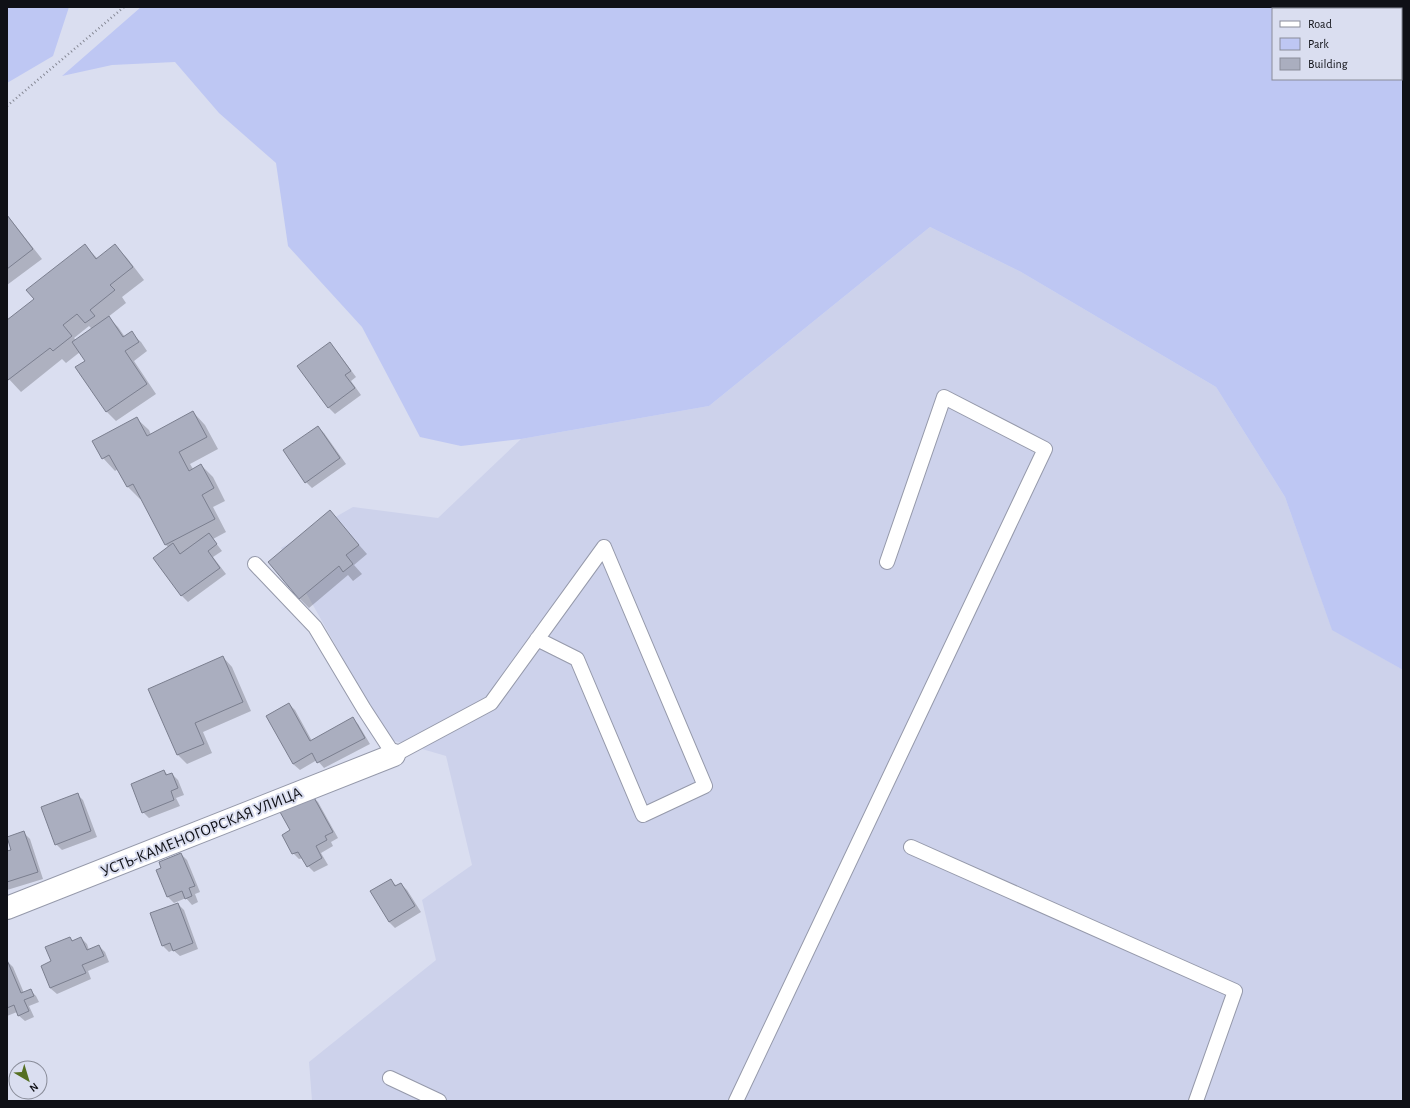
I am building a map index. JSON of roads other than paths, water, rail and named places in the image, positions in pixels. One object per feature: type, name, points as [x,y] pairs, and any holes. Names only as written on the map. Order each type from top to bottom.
[{"type":"street","name":"УСТЬ-КАМЕНОГОРСКАЯ УЛИЦА","points":[[7,908],[394,755]]},
{"type":"lane","points":[[736,1101],[1045,449],[944,397],[887,562]]},
{"type":"lane","points":[[255,564],[315,627],[364,709],[394,755],[491,703],[537,639],[604,547],[705,786],[643,815],[577,659],[537,639]]},
{"type":"lane","points":[[911,847],[1234,991],[1196,1101]]},
{"type":"lane","points":[[390,1078],[439,1101]]}]
